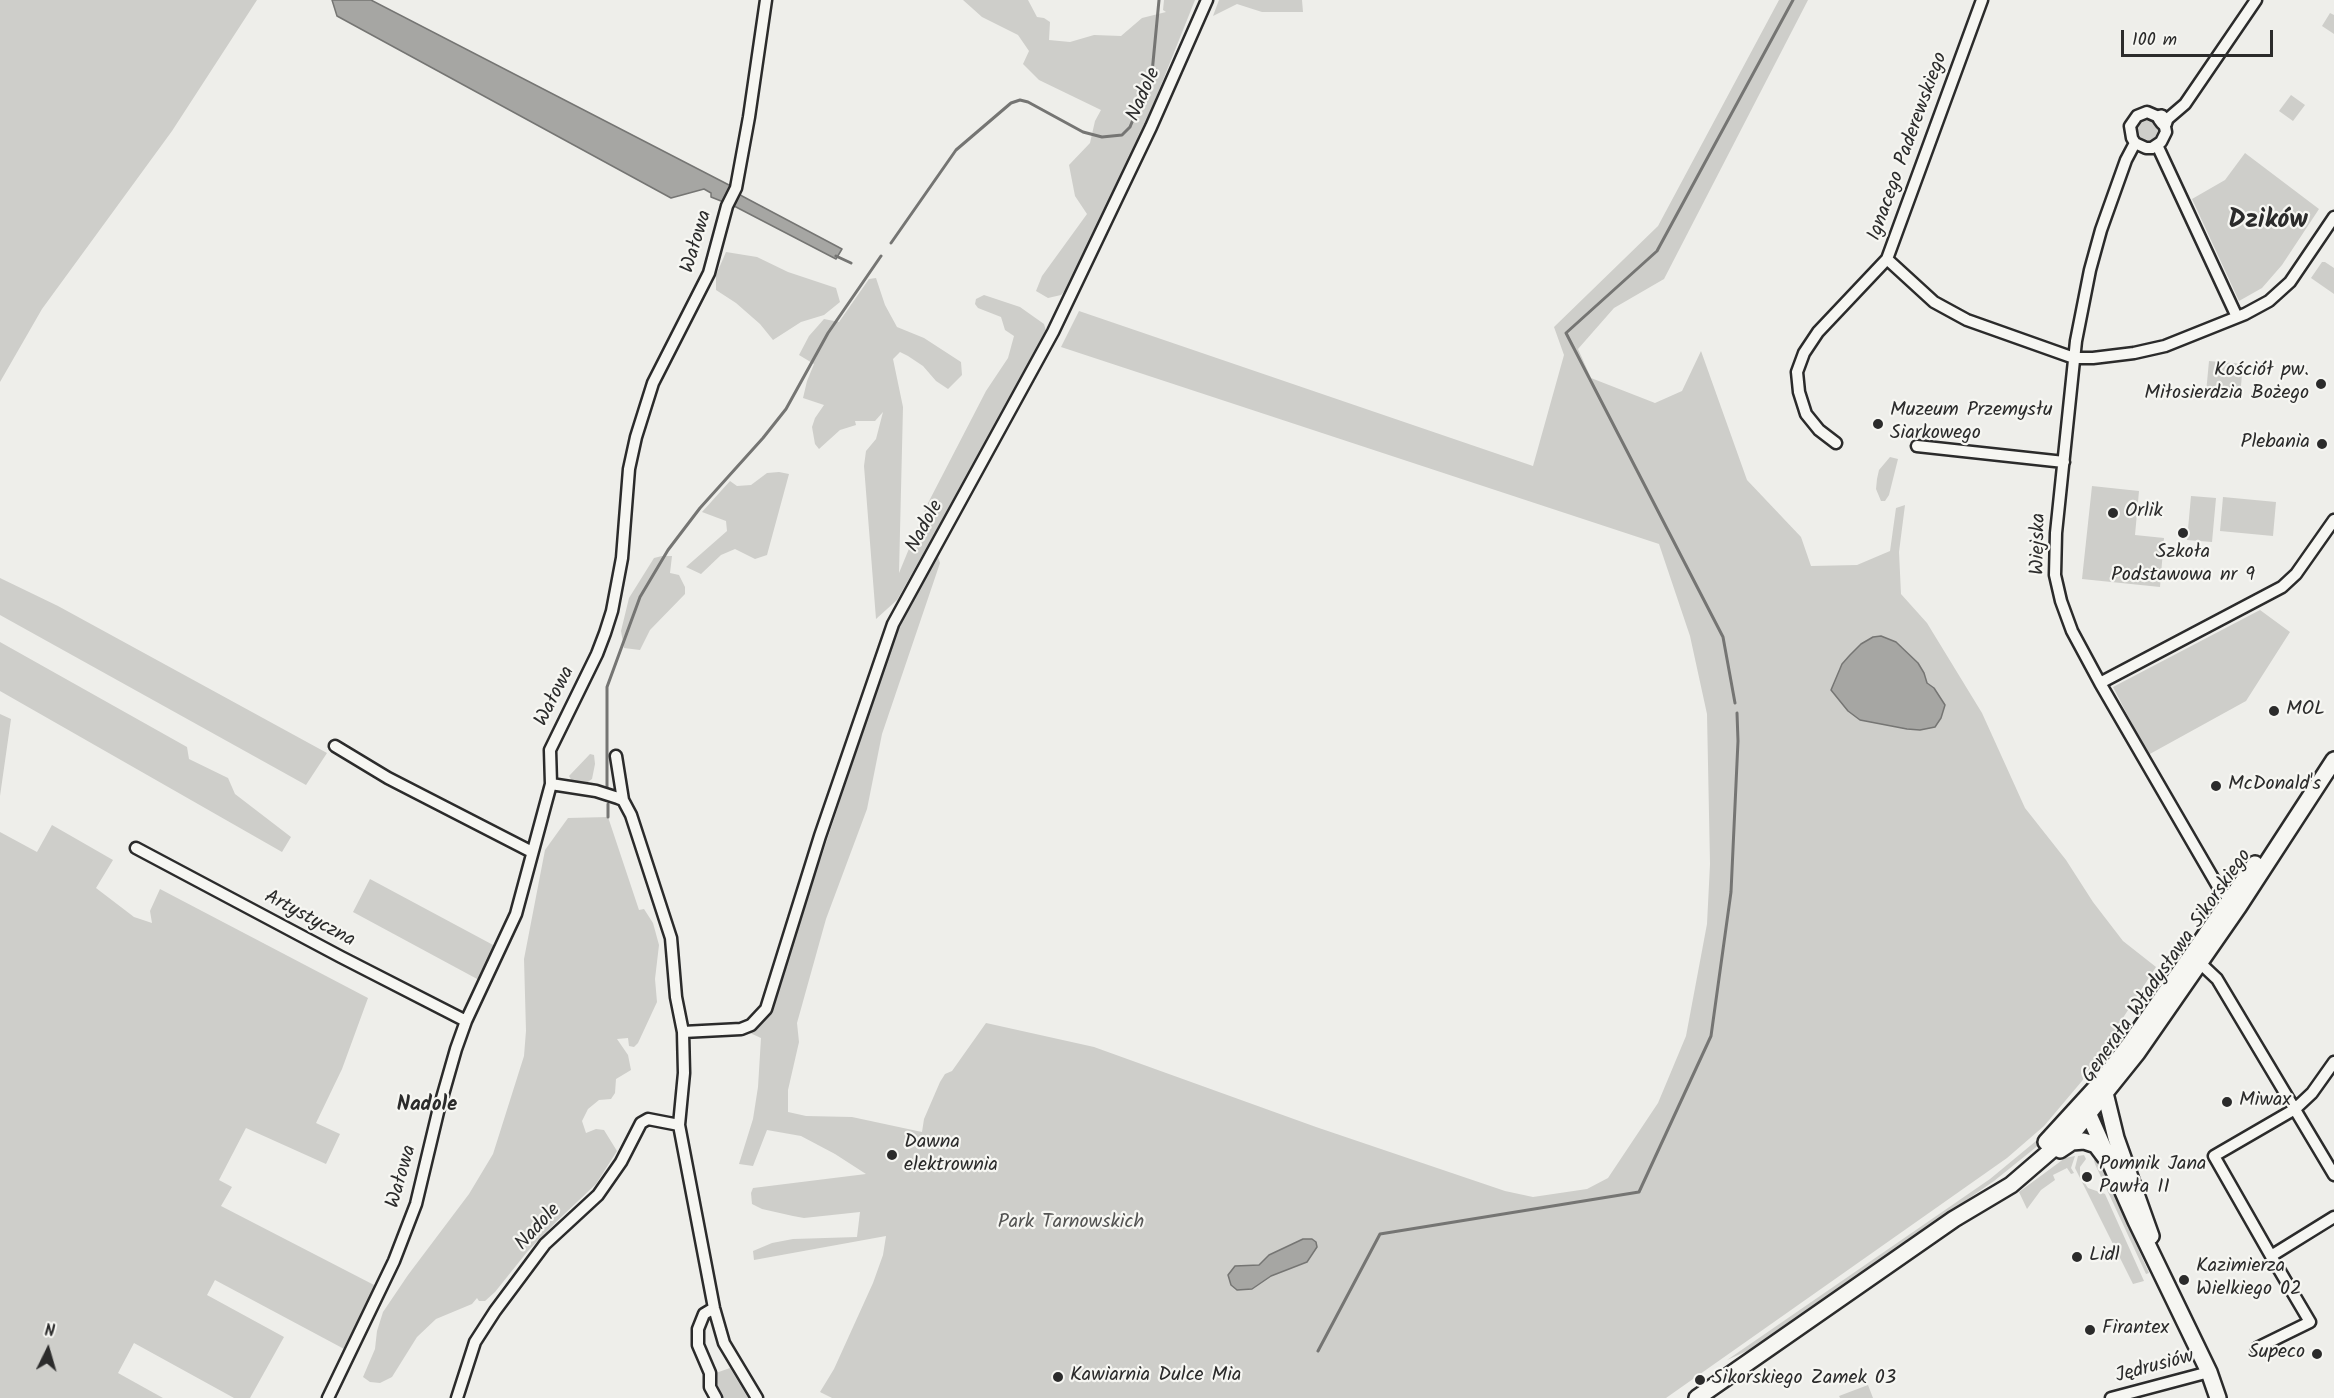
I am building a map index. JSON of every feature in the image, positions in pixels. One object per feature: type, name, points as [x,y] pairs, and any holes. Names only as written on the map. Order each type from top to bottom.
[{"type":"street","name":"Wałowa","points":[[328,1398],[394,1261],[416,1204],[443,1092],[466,1021],[516,914],[551,784],[550,750],[597,654],[612,611],[622,558],[628,469],[645,404],[663,363],[709,273],[727,206],[736,188],[766,0]]},
{"type":"street","name":"Nadole","points":[[683,1032],[741,1029],[751,1026],[766,1009],[820,836],[893,624],[1053,332],[1151,127],[1207,0]]},
{"type":"street","name":"Ignacego Paderewskiego","points":[[1836,443],[1819,430],[1806,414],[1799,392],[1797,372],[1804,353],[1818,333],[1887,259],[1982,0]]},
{"type":"street","points":[[2162,120],[2185,104],[2256,0]]},
{"type":"street","points":[[2147,112],[2157,115],[2162,120],[2164,138],[2157,145],[2146,148],[2135,143],[2130,126],[2137,116],[2147,112]]},
{"type":"street","name":"Wiejska","points":[[2135,143],[2126,160],[2101,230],[2090,270],[2074,358],[2056,533],[2055,575],[2061,601],[2072,631],[2100,683],[2220,890],[2235,903]]},
{"type":"street","points":[[2157,145],[2237,317]]},
{"type":"street","points":[[1887,259],[1934,302],[1967,320],[2074,358],[2115,356],[2151,350],[2183,340],[2269,301],[2280,293],[2300,269],[2334,217]]},
{"type":"street","points":[[1917,446],[2064,462]]},
{"type":"street","points":[[2100,683],[2282,587],[2296,574],[2334,520]]},
{"type":"street","points":[[335,746],[388,778],[532,852]]},
{"type":"street","points":[[616,756],[623,800],[631,815],[671,938],[676,997],[683,1032],[684,1073],[679,1125],[714,1308],[724,1343],[757,1398]]},
{"type":"street","name":"Generała Władysława Sikorskiego","points":[[1954,1219],[2105,1094],[2137,1053],[2199,962],[2296,806],[2334,759]]},
{"type":"street","points":[[551,784],[596,791],[623,800]]},
{"type":"street","name":"Artystyczna","points":[[136,848],[466,1021]]},
{"type":"street","name":"Generała Władysława Sikorskiego","points":[[1698,1398],[1954,1219],[2011,1185],[2076,1129],[2129,1045],[2235,903]]},
{"type":"street","points":[[2199,962],[2217,979],[2334,1175]]},
{"type":"street","points":[[2257,1348],[2310,1322],[2214,1156],[2295,1109],[2312,1094],[2334,1062]]},
{"type":"street","points":[[2105,1094],[2116,1138],[2144,1210],[2165,1279]]},
{"type":"street","points":[[2088,1107],[2099,1112],[2116,1138]]},
{"type":"street","points":[[2088,1107],[2110,1164],[2209,1372],[2218,1398]]},
{"type":"street","name":"Nadole","points":[[457,1398],[475,1342],[495,1311],[545,1244],[598,1195],[621,1162],[641,1123],[648,1119],[655,1119],[679,1125]]},
{"type":"street","points":[[2033,1168],[2073,1142],[2084,1141],[2096,1145],[2110,1164]]},
{"type":"street","points":[[2271,1256],[2334,1217]]},
{"type":"street","points":[[714,1308],[704,1314],[698,1329],[699,1345],[710,1372],[710,1387],[716,1398]]},
{"type":"street","name":"Jędrusiów","points":[[2111,1398],[2209,1372]]},
{"type":"green space","points":[[0,0],[257,0],[172,131],[42,309],[0,382]]},
{"type":"green space","points":[[963,0],[1028,0],[1037,17],[1050,22],[1049,40],[1070,42],[1094,35],[1121,36],[1142,18],[1166,12],[1163,10],[1164,0],[1195,0],[1141,135],[1073,282],[1061,295],[1048,298],[1036,291],[1042,276],[1087,214],[1075,196],[1069,165],[1090,143],[1095,121],[1101,110],[1039,80],[1023,64],[1029,51],[1018,35],[982,17]]},
{"type":"green space","points":[[1219,0],[1302,0],[1303,12],[1262,12],[1237,4],[1213,16]]},
{"type":"green space","name":"Park Tarnowskich","points":[[1779,0],[1808,0],[1664,279],[1614,308],[1578,349],[1591,378],[1655,403],[1682,391],[1701,351],[1747,480],[1801,537],[1811,566],[1857,565],[1890,551],[1896,508],[1905,505],[1899,552],[1901,594],[1927,623],[1982,713],[2025,808],[2066,860],[2093,902],[2123,941],[2156,967],[2082,1081],[2044,1126],[2007,1158],[1666,1398],[832,1398],[820,1392],[834,1369],[873,1283],[883,1255],[886,1236],[754,1260],[753,1251],[772,1243],[793,1239],[857,1237],[860,1212],[804,1218],[793,1216],[762,1209],[752,1204],[753,1188],[866,1174],[801,1136],[767,1130],[753,1166],[739,1164],[753,1119],[758,1087],[761,1038],[750,1033],[764,1019],[778,987],[897,624],[932,562],[938,557],[940,563],[882,734],[867,809],[826,919],[797,1023],[799,1042],[788,1090],[788,1112],[806,1116],[852,1117],[922,1132],[924,1119],[940,1082],[945,1074],[952,1071],[986,1023],[1094,1047],[1316,1127],[1505,1191],[1533,1197],[1587,1189],[1608,1178],[1658,1103],[1686,1036],[1707,924],[1710,864],[1707,714],[1690,636],[1659,544],[1061,347],[1079,311],[1533,466],[1564,355],[1554,327],[1658,226]],"holes":[[[1873,637],[1902,647],[1918,663],[1927,683],[1934,688],[1935,727],[1920,730],[1907,729],[1860,720],[1831,690],[1842,664],[1861,644]]]},
{"type":"green space","points":[[2330,13],[2334,15],[2334,34],[2322,26]]},
{"type":"green space","points":[[2291,95],[2305,105],[2293,121],[2279,111]]},
{"type":"green space","points":[[2147,118],[2152,119],[2158,125],[2158,135],[2152,141],[2147,142],[2142,141],[2136,135],[2135,130],[2136,125],[2142,119]]},
{"type":"green space","points":[[2245,153],[2319,209],[2282,265],[2262,288],[2239,301],[2192,199],[2225,180]]},
{"type":"green space","points":[[726,252],[757,257],[788,272],[836,288],[840,302],[824,315],[801,322],[773,340],[760,324],[736,303],[716,290],[716,275]]},
{"type":"green space","points":[[2322,262],[2334,268],[2334,294],[2311,278]]},
{"type":"green space","points":[[876,278],[885,305],[897,327],[924,338],[961,362],[962,375],[948,389],[936,381],[923,366],[908,356],[900,352],[893,359],[903,407],[899,573],[927,505],[986,391],[1008,358],[1014,336],[1005,330],[1001,317],[978,308],[975,304],[976,299],[984,295],[1020,307],[1044,324],[1047,334],[897,600],[876,619],[864,466],[866,451],[876,439],[883,412],[875,421],[855,421],[856,425],[840,430],[819,449],[815,444],[812,427],[824,405],[803,398],[814,364],[799,355],[809,336],[824,319],[839,322],[869,279]]},
{"type":"green space","points":[[2209,361],[2243,364],[2240,396],[2206,393]]},
{"type":"green space","points":[[1890,457],[1898,459],[1889,495],[1885,501],[1881,501],[1876,489],[1877,479],[1879,470]]},
{"type":"green space","points":[[767,473],[789,474],[767,555],[755,559],[735,549],[721,555],[701,574],[686,567],[727,531],[726,521],[702,512],[730,481],[737,486],[751,485]]},
{"type":"green space","name":"Orlik","points":[[2092,486],[2139,491],[2135,535],[2164,538],[2160,587],[2082,579]]},
{"type":"green space","points":[[2191,496],[2216,498],[2212,542],[2187,540]]},
{"type":"green space","points":[[2223,497],[2276,502],[2273,536],[2220,531]]},
{"type":"green space","points":[[672,556],[670,573],[679,575],[685,587],[685,594],[650,630],[640,650],[624,648],[621,631],[629,598],[654,558]]},
{"type":"green space","points":[[0,578],[58,606],[327,753],[306,785],[0,615]]},
{"type":"green space","points":[[2260,610],[2290,632],[2246,701],[2148,755],[2113,687]]},
{"type":"green space","points":[[0,642],[187,747],[189,759],[228,778],[235,794],[291,837],[282,852],[0,691]]},
{"type":"green space","points":[[0,714],[11,719],[0,796]]},
{"type":"green space","points":[[590,754],[594,755],[595,764],[592,779],[585,784],[572,781],[569,776]]},
{"type":"green space","points":[[608,817],[639,910],[644,909],[653,923],[659,945],[655,979],[657,1002],[634,1047],[629,1046],[628,1038],[617,1039],[628,1055],[631,1070],[616,1079],[615,1093],[611,1099],[599,1100],[588,1109],[582,1121],[586,1133],[596,1129],[604,1130],[617,1151],[596,1184],[527,1252],[495,1292],[485,1301],[479,1301],[477,1298],[472,1304],[436,1319],[417,1337],[392,1377],[380,1383],[370,1382],[363,1377],[375,1349],[377,1331],[383,1312],[469,1194],[493,1154],[524,1056],[526,1031],[524,959],[545,850],[568,818]]},
{"type":"green space","points":[[52,825],[113,860],[96,888],[134,917],[152,923],[150,911],[160,889],[368,998],[342,1069],[316,1123],[340,1134],[326,1164],[246,1128],[219,1180],[232,1187],[221,1206],[376,1286],[346,1350],[215,1280],[207,1295],[284,1337],[250,1398],[234,1398],[134,1343],[118,1373],[163,1398],[0,1398],[0,832],[37,852]]},
{"type":"green space","points":[[370,879],[495,946],[479,980],[353,912]]},
{"type":"green space","points":[[2042,1136],[2045,1138],[2035,1148],[1994,1181],[1749,1350],[1727,1360],[1990,1179]]},
{"type":"green space","points":[[2084,1155],[2086,1159],[2080,1167],[2080,1176],[2088,1188],[2105,1194],[2144,1281],[2133,1284],[2075,1168],[2078,1156]]},
{"type":"green space","points":[[2098,1155],[2123,1206],[2131,1233],[2149,1273],[2146,1274],[2095,1164],[2094,1160]]},
{"type":"green space","points":[[2075,1156],[2071,1168],[2074,1173],[2071,1174],[2067,1168],[2053,1175],[2055,1180],[2041,1190],[2027,1209],[2019,1192],[2065,1158]]},
{"type":"green space","points":[[730,1368],[748,1398],[722,1398],[713,1374]]},
{"type":"green space","points":[[1868,1385],[1873,1398],[1840,1398],[1839,1396]]},
{"type":"shaded area","points":[[332,0],[371,0],[729,185],[742,196],[842,249],[836,259],[736,207],[711,197],[711,193],[704,189],[671,198],[337,16]]},
{"type":"shaded area","points":[[1881,636],[1896,642],[1918,663],[1927,683],[1934,688],[1945,705],[1935,727],[1920,730],[1907,729],[1860,720],[1848,711],[1831,690],[1842,664],[1850,655],[1861,644],[1873,637]]},
{"type":"shaded area","points":[[1303,1239],[1312,1239],[1316,1242],[1317,1247],[1307,1262],[1271,1276],[1252,1289],[1237,1290],[1231,1285],[1228,1275],[1235,1266],[1259,1265],[1269,1255]]},
{"type":"waterway","points":[[891,243],[956,150],[1011,103],[1020,100],[1028,102],[1083,132],[1102,137],[1122,135],[1130,127],[1152,73],[1159,0]]},
{"type":"waterway","points":[[1735,703],[1723,637],[1566,333],[1657,251],[1793,0]]},
{"type":"waterway","points":[[836,256],[851,263]]},
{"type":"waterway","points":[[607,787],[607,687],[640,597],[668,550],[700,508],[786,409],[828,333],[881,256]]},
{"type":"waterway","points":[[1318,1351],[1380,1234],[1639,1192],[1711,1036],[1731,892],[1738,741],[1737,713]]},
{"type":"waterway","points":[[608,804],[608,817]]},
{"type":"place","name":"Kościół pw. Miłosierdzia Bożego","points":[[2321,384]]},
{"type":"place","name":"Muzeum Przemysłu Siarkowego","points":[[1878,424]]},
{"type":"place","name":"Plebania","points":[[2322,444]]},
{"type":"place","name":"Orlik","points":[[2113,513]]},
{"type":"place","name":"Szkoła Podstawowa nr 9","points":[[2183,533]]},
{"type":"place","name":"MOL","points":[[2274,711]]},
{"type":"place","name":"McDonald's","points":[[2216,786]]},
{"type":"place","name":"Miwax","points":[[2227,1102]]},
{"type":"place","name":"Dawna elektrownia","points":[[892,1155]]},
{"type":"place","name":"Pomnik Jana Pawła II","points":[[2087,1177]]},
{"type":"place","name":"Lidl","points":[[2077,1257]]},
{"type":"place","name":"Kazimierza Wielkiego 02","points":[[2184,1280]]},
{"type":"place","name":"Firantex","points":[[2090,1330]]},
{"type":"place","name":"Supeco","points":[[2317,1354]]},
{"type":"place","name":"Kawiarnia Dulce Mia","points":[[1058,1377]]},
{"type":"place","name":"Sikorskiego Zamek 03","points":[[1700,1380]]},
{"type":"district","name":"Dzików","points":[[2268,223]]},
{"type":"district","name":"Nadole","points":[[427,1106]]}]
